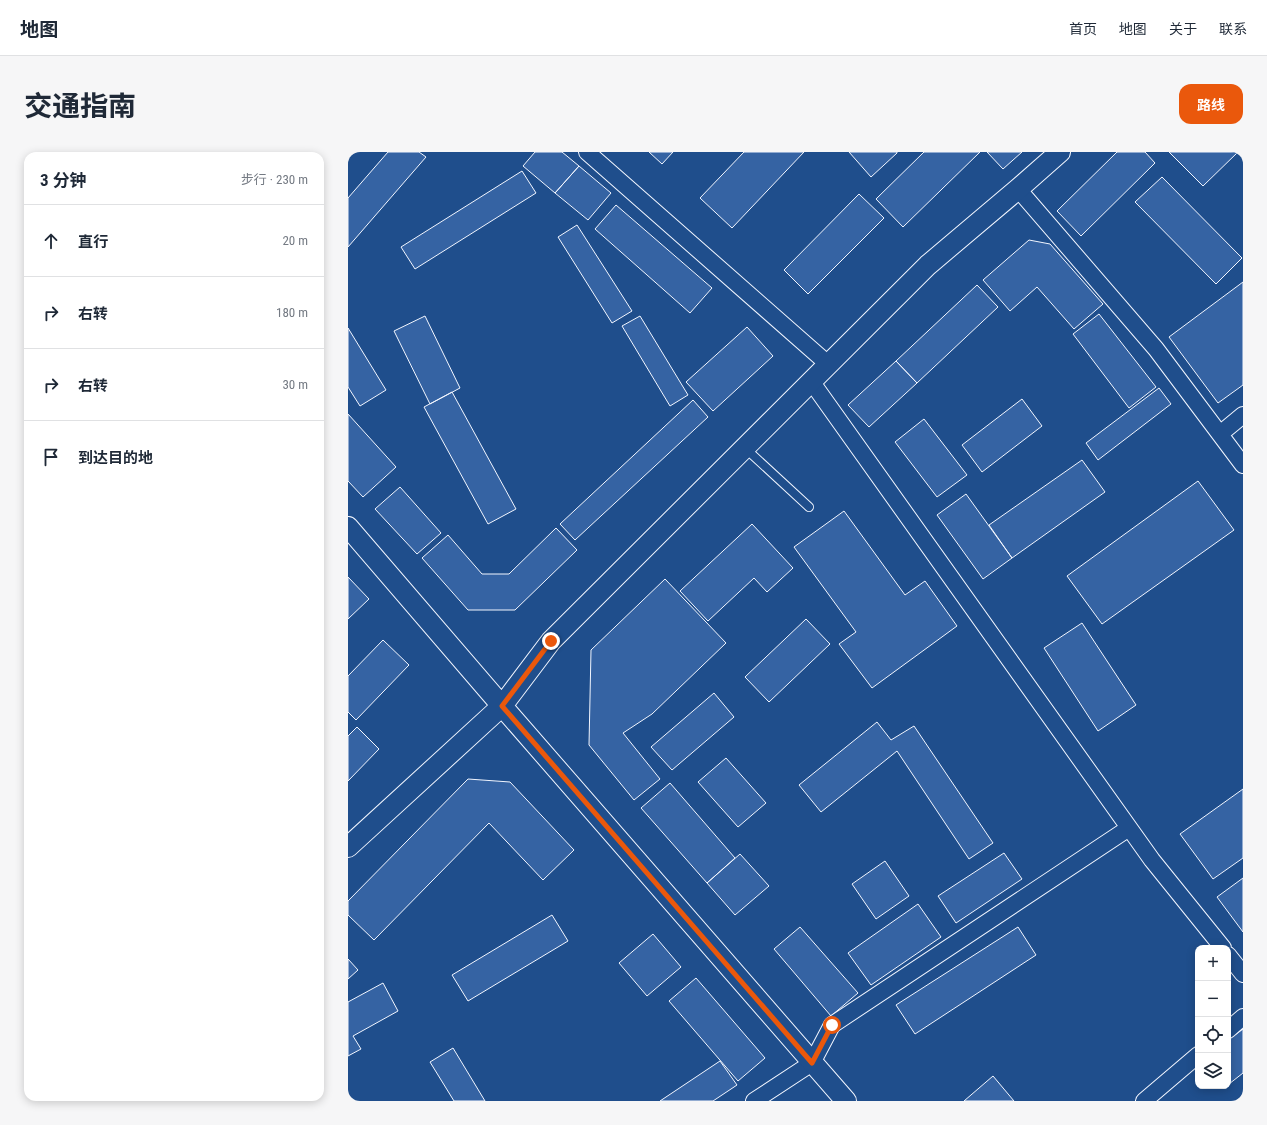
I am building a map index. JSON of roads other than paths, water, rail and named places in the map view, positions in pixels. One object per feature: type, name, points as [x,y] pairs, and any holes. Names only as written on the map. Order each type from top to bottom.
[{"type":"street","points":[[587,152],[828,364]]},
{"type":"street","points":[[348,847],[502,706],[551,641],[928,265],[1060,152]]},
{"type":"street","points":[[1018,189],[1156,349],[1243,465]]},
{"type":"street","points":[[811,381],[1152,860],[1220,945]]},
{"type":"street","points":[[1220,434],[1243,415]]},
{"type":"street","points":[[348,527],[846,1101]]},
{"type":"street","points":[[754,1101],[812,1063],[832,1025],[1129,828]]},
{"type":"street","points":[[1231,959],[1243,974]]},
{"type":"street","points":[[1231,1027],[1243,1017]]},
{"type":"street","points":[[1144,1101],[1195,1058]]},
{"type":"lane","points":[[744,448],[809,507]]}]
